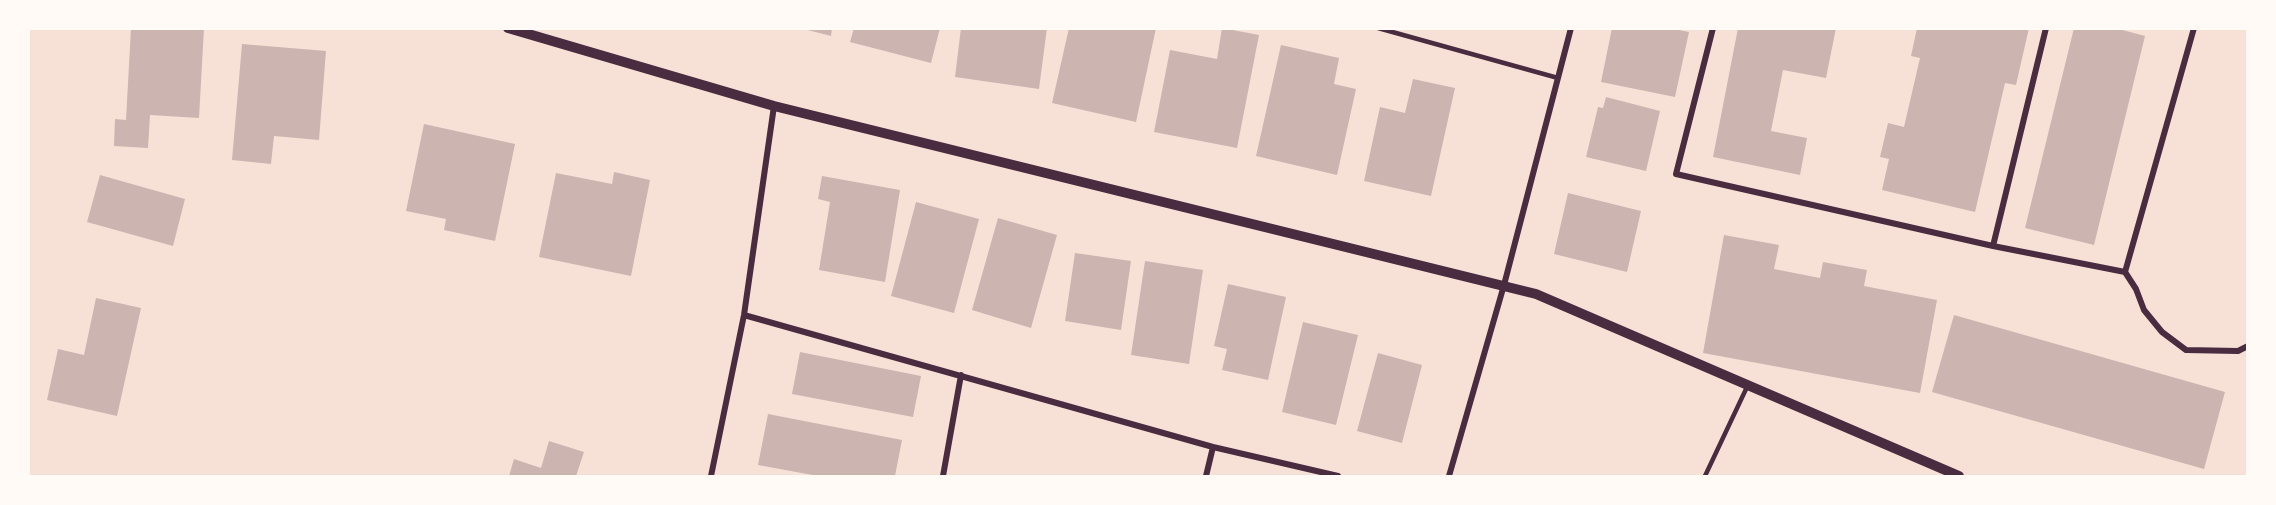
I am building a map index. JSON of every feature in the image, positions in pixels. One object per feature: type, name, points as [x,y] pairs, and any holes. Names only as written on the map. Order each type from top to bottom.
[{"type":"street","points":[[508,28],[774,106],[1536,294],[1959,477]]},
{"type":"street","points":[[1449,477],[1504,285],[1571,28]]},
{"type":"street","points":[[1713,28],[1676,174],[1993,246],[2125,272],[2136,289],[2144,310],[2162,332],[2186,350],[2238,351],[2247,346]]},
{"type":"street","points":[[1993,246],[2046,28]]},
{"type":"street","points":[[2125,272],[2194,28]]},
{"type":"street","points":[[711,477],[744,315],[774,106]]},
{"type":"street","points":[[744,315],[1213,447],[1338,476]]},
{"type":"street","points":[[943,477],[961,375]]},
{"type":"street","points":[[1206,477],[1213,447]]},
{"type":"lane","points":[[1378,28],[1558,78]]},
{"type":"lane","points":[[1705,477],[1747,387]]},
{"type":"building","points":[[131,28],[204,28],[199,118],[150,115],[148,148],[114,146],[115,119],[126,120]]},
{"type":"building","points":[[800,28],[832,28],[831,36]]},
{"type":"building","points":[[854,28],[940,28],[931,63],[850,42]]},
{"type":"building","points":[[961,28],[1047,28],[1039,89],[955,77]]},
{"type":"building","points":[[1069,28],[1156,28],[1136,122],[1052,103]]},
{"type":"building","points":[[1222,28],[1259,35],[1237,148],[1154,132],[1170,50],[1217,59]]},
{"type":"building","points":[[1612,28],[1669,28],[1689,32],[1675,97],[1601,82]]},
{"type":"building","points":[[1738,28],[1836,28],[1826,78],[1783,70],[1771,131],[1807,138],[1800,175],[1713,157]]},
{"type":"building","points":[[1917,28],[2029,28],[2016,85],[2005,83],[1975,212],[1882,190],[1889,159],[1880,157],[1888,123],[1904,127],[1920,58],[1911,56]]},
{"type":"building","points":[[2074,28],[2115,28],[2145,36],[2094,245],[2025,228]]},
{"type":"building","points":[[242,44],[326,51],[319,140],[274,136],[271,164],[232,160]]},
{"type":"building","points":[[1281,45],[1339,58],[1334,84],[1356,89],[1337,175],[1256,156]]},
{"type":"building","points":[[1413,79],[1455,88],[1431,196],[1364,181],[1380,107],[1405,113]]},
{"type":"building","points":[[1606,97],[1660,111],[1646,171],[1586,157],[1598,107],[1603,108]]},
{"type":"building","points":[[424,124],[515,144],[495,241],[444,230],[446,219],[406,211]]},
{"type":"building","points":[[614,172],[650,180],[631,276],[539,257],[556,173],[612,184]]},
{"type":"building","points":[[100,175],[185,199],[173,246],[87,222]]},
{"type":"building","points":[[822,176],[900,190],[885,282],[819,270],[830,202],[818,199]]},
{"type":"building","points":[[1568,193],[1641,211],[1627,272],[1554,254]]},
{"type":"building","points":[[916,202],[979,219],[954,313],[891,296]]},
{"type":"building","points":[[998,218],[1057,235],[1031,328],[972,310]]},
{"type":"building","points":[[1724,235],[1779,245],[1774,269],[1820,278],[1823,262],[1867,270],[1864,286],[1937,300],[1920,393],[1703,353]]},
{"type":"building","points":[[1075,253],[1131,261],[1121,330],[1065,321]]},
{"type":"building","points":[[1145,261],[1203,270],[1189,364],[1131,355]]},
{"type":"building","points":[[1228,284],[1286,297],[1268,380],[1222,370],[1227,349],[1214,346]]},
{"type":"building","points":[[96,298],[141,308],[117,416],[47,400],[58,349],[84,355]]},
{"type":"building","points":[[1954,315],[2225,392],[2204,469],[1932,392]]},
{"type":"building","points":[[1303,322],[1358,335],[1336,425],[1282,412]]},
{"type":"building","points":[[800,352],[921,376],[913,417],[792,394]]},
{"type":"building","points":[[1378,353],[1422,365],[1402,443],[1357,431]]},
{"type":"building","points":[[768,414],[902,440],[895,476],[818,476],[758,465]]},
{"type":"building","points":[[549,441],[584,452],[576,476],[509,476],[514,459],[541,468]]}]
